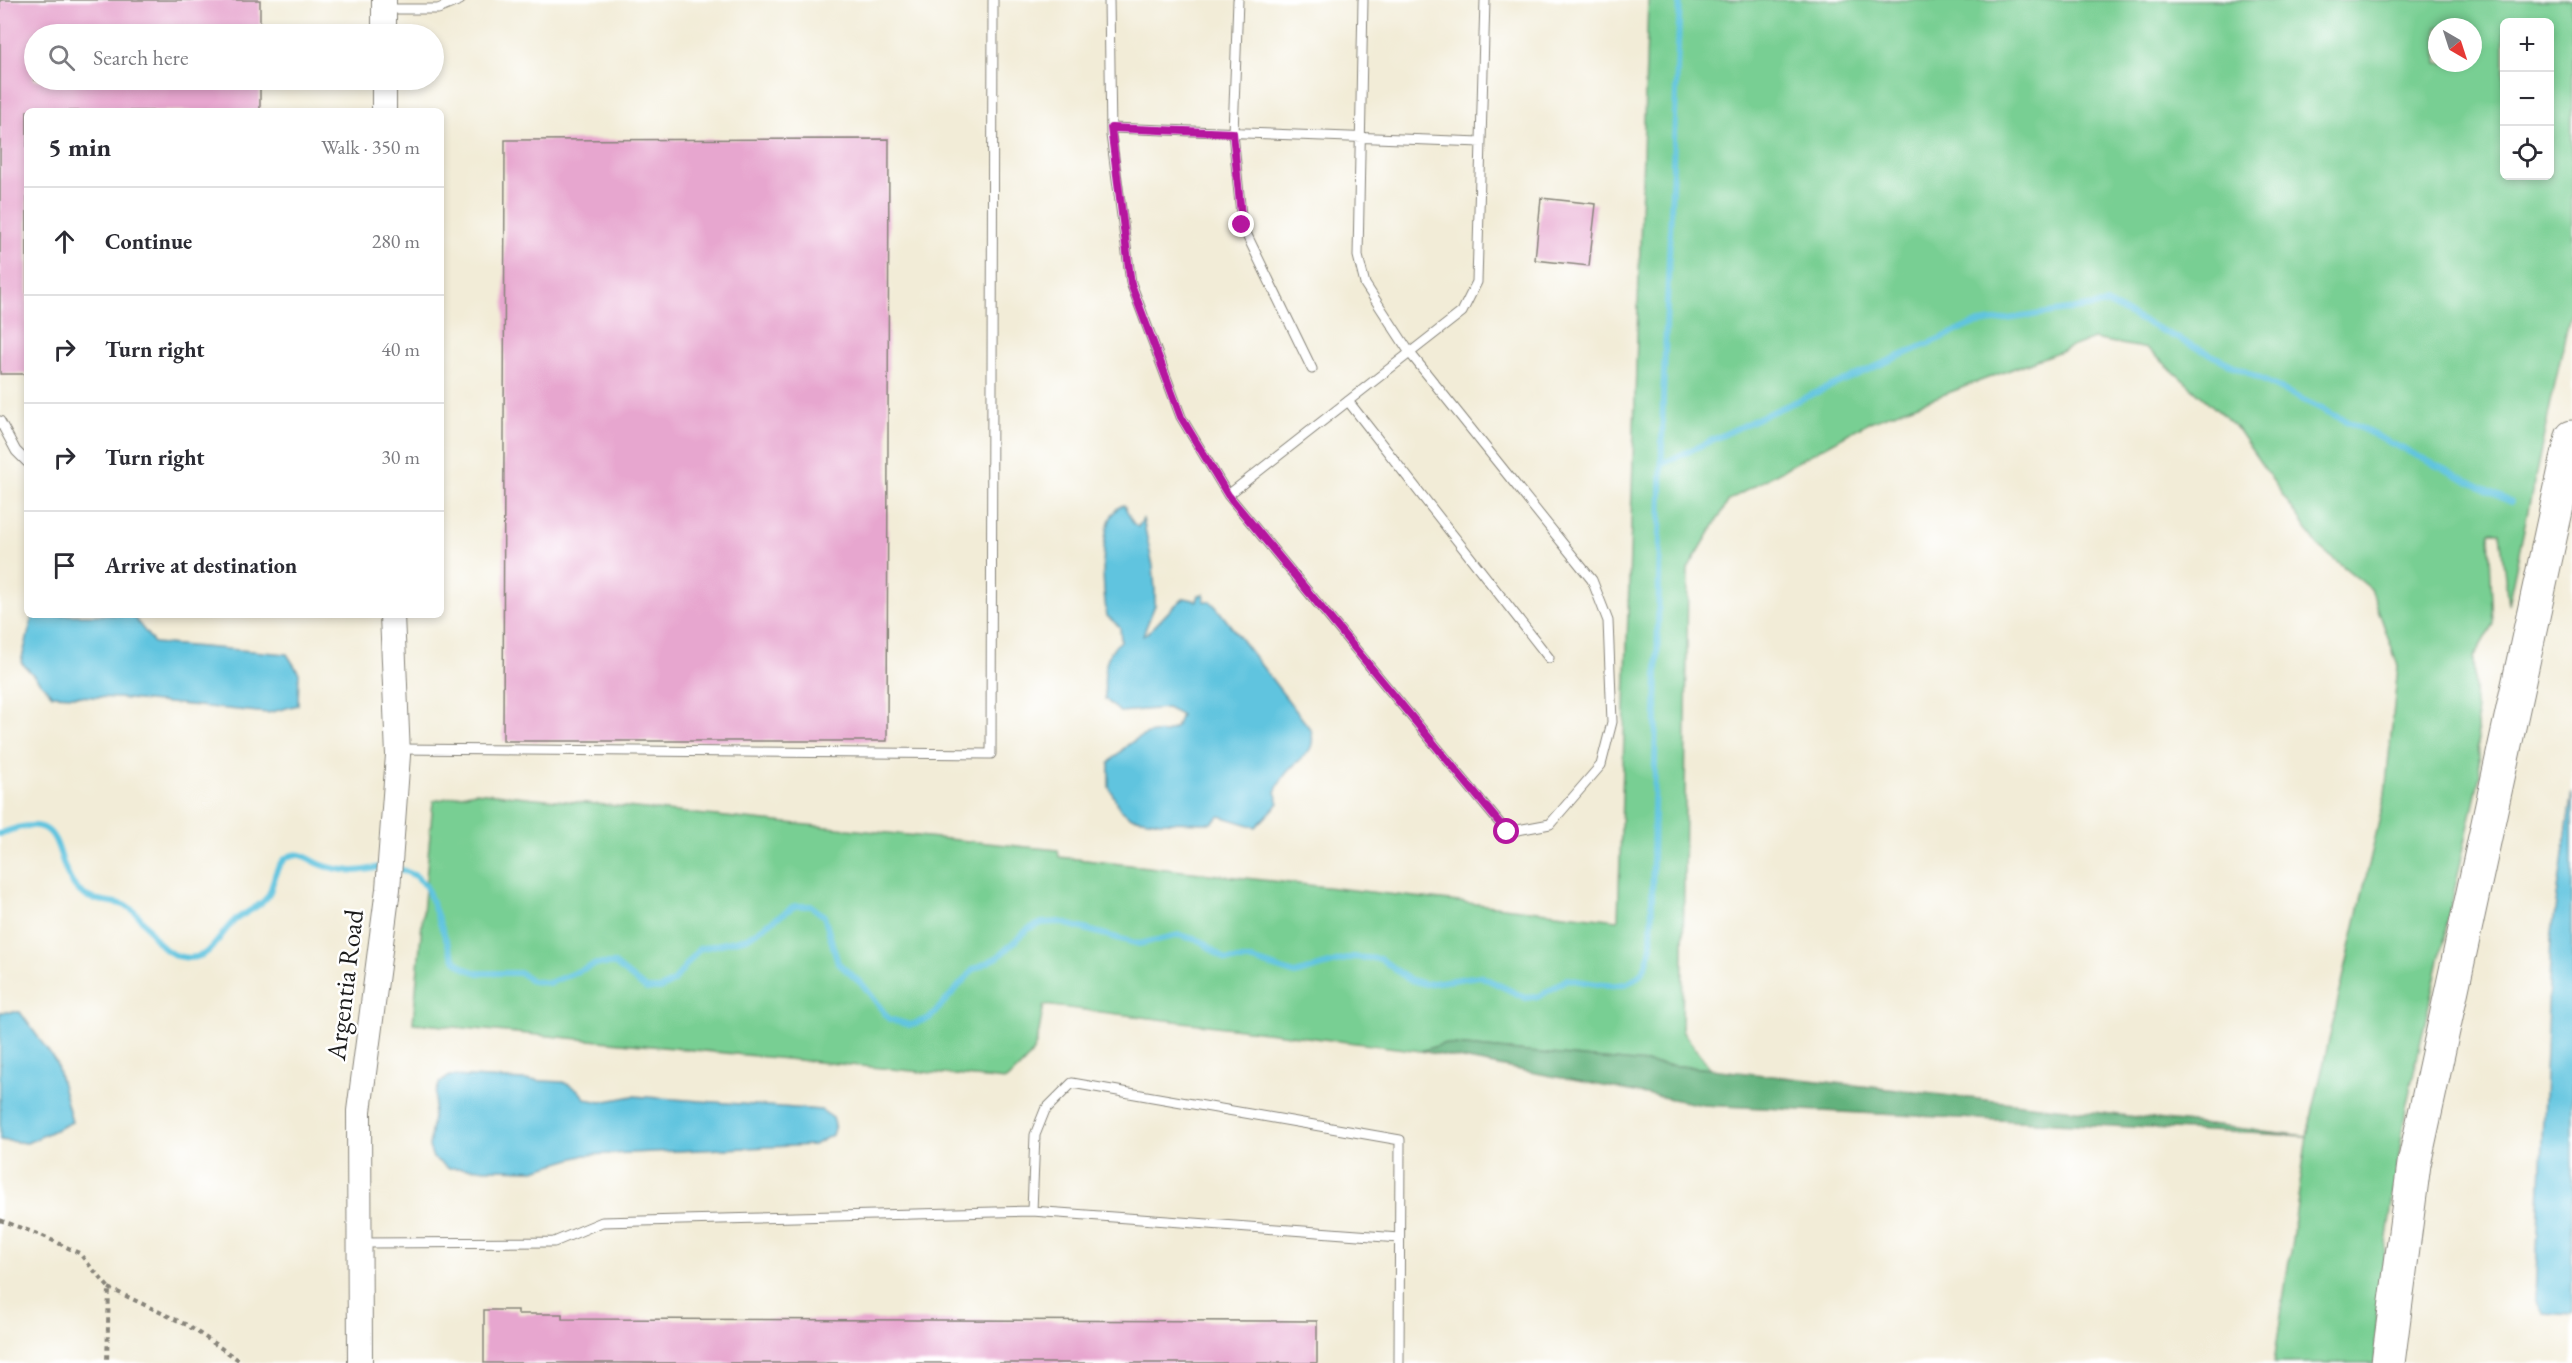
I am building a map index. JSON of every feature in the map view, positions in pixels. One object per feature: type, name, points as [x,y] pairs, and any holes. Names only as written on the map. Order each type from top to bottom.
[{"type":"highway","points":[[2388,1363],[2414,1164],[2572,437]]},
{"type":"street","points":[[384,4],[384,24]]},
{"type":"street","points":[[384,90],[384,108]]},
{"type":"street","name":"Argentia Road","points":[[360,1363],[359,1111],[388,889],[398,749],[392,618]]},
{"type":"lane","points":[[384,4],[438,9],[460,0]]},
{"type":"lane","points":[[398,749],[991,754],[993,0]]},
{"type":"lane","points":[[1109,0],[1111,128],[1131,284],[1181,417],[1228,495],[1507,832],[1550,824],[1601,765],[1612,722],[1608,621],[1592,580],[1410,353],[1365,285],[1358,256],[1363,0]]},
{"type":"lane","points":[[1238,0],[1233,133],[1242,225],[1312,369]]},
{"type":"lane","points":[[1228,495],[1462,312],[1477,282],[1485,0]]},
{"type":"lane","points":[[1111,128],[1481,142]]},
{"type":"lane","points":[[1348,401],[1549,658]]},
{"type":"lane","points":[[0,421],[16,452],[24,459]]},
{"type":"lane","points":[[1032,1211],[1035,1135],[1045,1110],[1072,1083],[1400,1140],[1399,1363]]},
{"type":"lane","points":[[360,1243],[554,1242],[603,1222],[1032,1211],[1399,1238]]},
{"type":"path","points":[[0,1220],[43,1236],[79,1253],[109,1288],[187,1325],[243,1363]]},
{"type":"path","points":[[107,1363],[109,1288]]},
{"type":"green space","points":[[1648,0],[2572,0],[2572,303],[2508,605],[2500,532],[2489,532],[2493,624],[2473,658],[2480,775],[2406,1108],[2378,1299],[2375,1363],[2274,1363],[2307,1136],[2385,795],[2398,666],[2371,589],[2318,546],[2235,426],[2148,349],[2093,339],[1867,423],[1729,500],[1688,569],[1682,1031],[1711,1069],[1443,1044],[1421,1051],[1044,1005],[1035,1047],[1026,1061],[1006,1080],[413,1023],[433,801],[475,792],[1058,850],[1059,857],[1618,920]]},
{"type":"green space","points":[[1443,1044],[1711,1069],[2307,1136],[1703,1105],[1421,1051]]},
{"type":"water","points":[[1124,505],[1133,523],[1138,527],[1143,519],[1153,566],[1155,605],[1143,635],[1179,602],[1185,598],[1197,601],[1199,595],[1204,594],[1204,601],[1210,601],[1217,608],[1311,730],[1311,748],[1284,776],[1275,792],[1279,803],[1256,827],[1220,816],[1211,823],[1160,822],[1130,817],[1120,809],[1109,787],[1109,763],[1127,745],[1149,734],[1166,733],[1176,727],[1181,715],[1167,708],[1120,712],[1105,699],[1107,659],[1121,641],[1120,627],[1107,616],[1103,573],[1105,538],[1109,522],[1115,511]]},
{"type":"water","points":[[32,618],[134,618],[154,643],[287,654],[299,673],[298,705],[268,713],[118,698],[52,695],[21,662]]},
{"type":"water","points":[[2572,791],[2572,1315],[2544,1313],[2535,1298],[2551,939]]},
{"type":"water","points":[[0,1012],[20,1012],[56,1062],[72,1122],[27,1143],[0,1140]]},
{"type":"water","points":[[450,1076],[563,1082],[577,1089],[586,1099],[601,1102],[633,1096],[821,1110],[833,1118],[835,1125],[832,1135],[814,1145],[585,1155],[534,1170],[448,1168],[433,1158],[429,1147],[436,1093],[440,1082]]},
{"type":"building","points":[[0,0],[260,0],[260,24],[24,24],[24,90],[260,90],[260,108],[24,108],[24,374],[0,374]]},
{"type":"building","points":[[889,139],[887,741],[503,741],[505,140]]},
{"type":"building","points":[[1541,198],[1596,204],[1589,266],[1535,260]]},
{"type":"building","points":[[484,1310],[518,1310],[518,1314],[562,1314],[562,1319],[1317,1321],[1317,1363],[484,1363]]},
{"type":"waterway","points":[[395,867],[416,876],[426,886],[450,950],[456,961],[466,969],[478,973],[521,973],[532,981],[549,983],[596,964],[615,964],[646,989],[660,989],[673,982],[699,949],[747,938],[795,906],[811,906],[824,916],[838,963],[864,986],[889,1019],[910,1025],[930,1018],[974,969],[998,957],[1028,929],[1042,923],[1059,922],[1139,944],[1179,935],[1201,941],[1226,960],[1253,960],[1295,974],[1353,957],[1381,959],[1408,979],[1425,984],[1480,976],[1526,998],[1540,996],[1567,979],[1609,985],[1621,985],[1631,981],[1640,974],[1647,963],[1651,946],[1663,398],[1680,0]]},
{"type":"waterway","points":[[1662,464],[1765,415],[1973,324],[2108,304],[2511,502]]},
{"type":"waterway","points":[[0,834],[23,827],[38,826],[49,831],[55,840],[70,879],[79,891],[91,898],[130,908],[163,947],[178,956],[189,958],[206,953],[235,920],[265,900],[281,862],[290,856],[304,856],[326,866],[353,871],[385,866]]},
{"type":"route","points":[[1242,225],[1233,133],[1111,128],[1131,284],[1181,417],[1228,495],[1507,832]]}]
